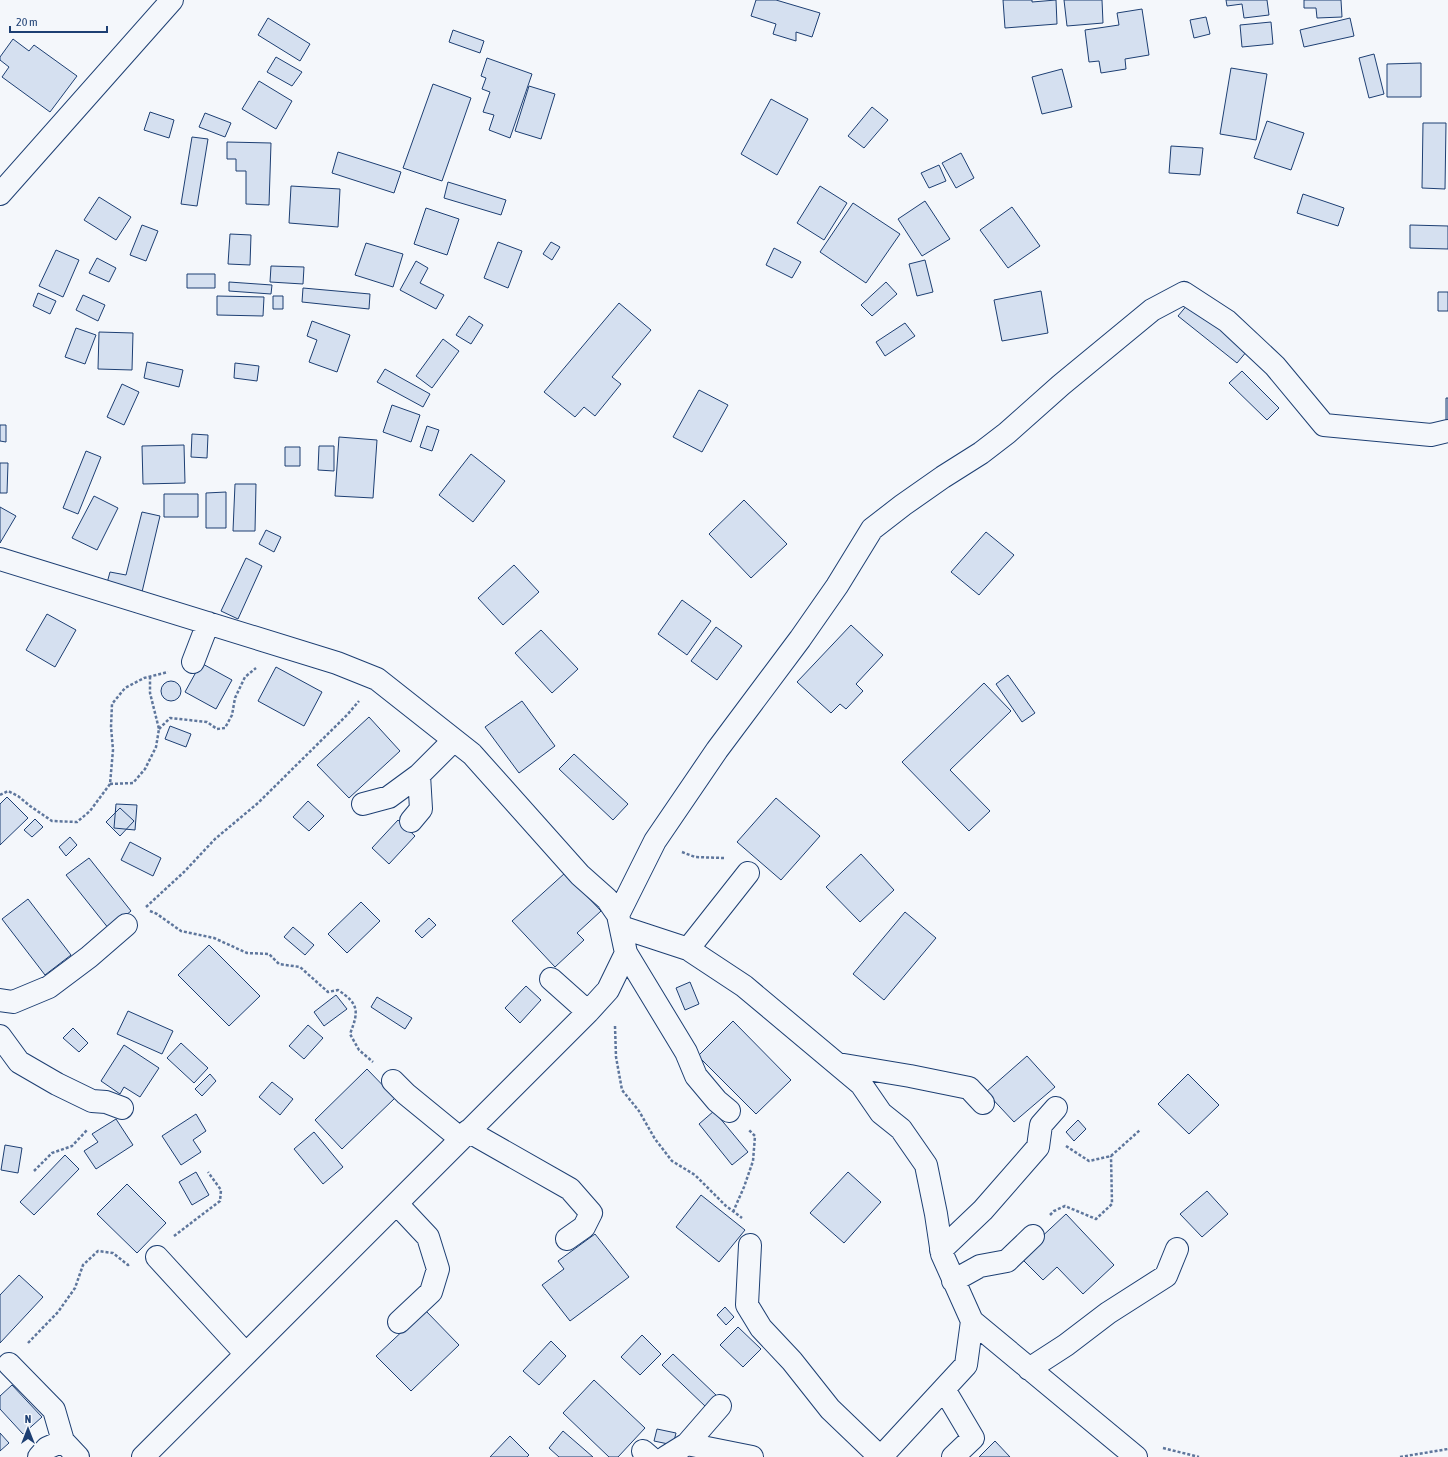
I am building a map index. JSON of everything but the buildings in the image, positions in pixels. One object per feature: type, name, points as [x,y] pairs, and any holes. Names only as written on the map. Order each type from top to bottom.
[{"type":"street","points":[[0,194],[172,0]]},
{"type":"street","points":[[620,921],[654,840],[717,750],[837,586],[872,529],[903,505],[981,453],[1007,433],[1061,385],[1152,310],[1184,293],[1227,321],[1275,366],[1324,425],[1431,435],[1448,431]]},
{"type":"street","points":[[0,559],[337,663],[377,679],[472,754],[580,875],[607,899],[620,921],[626,953],[686,1052],[696,1076],[717,1101],[729,1111]]},
{"type":"street","points":[[193,662],[208,623]]},
{"type":"street","points":[[363,804],[389,797],[419,775],[454,740]]},
{"type":"street","points":[[411,821],[422,809],[419,775]]},
{"type":"street","points":[[688,949],[748,873]]},
{"type":"street","points":[[620,921],[688,949],[744,986],[861,1084],[881,1113],[900,1129],[926,1165],[942,1254],[972,1321],[1136,1457]]},
{"type":"street","points":[[0,1000],[13,1002],[49,987],[89,957],[126,925]]},
{"type":"street","points":[[143,1457],[588,1012],[608,990],[626,953]]},
{"type":"street","points":[[551,978],[588,1012]]},
{"type":"street","points":[[0,1036],[19,1062],[57,1084],[92,1101],[106,1102],[122,1108]]},
{"type":"street","points":[[837,1064],[910,1076],[969,1088],[982,1103]]},
{"type":"street","points":[[393,1081],[406,1094],[465,1135],[570,1189],[591,1213],[584,1227],[567,1239]]},
{"type":"street","points":[[941,1250],[982,1210],[1038,1147],[1041,1124],[1056,1108]]},
{"type":"street","points":[[397,1204],[428,1237],[438,1270],[431,1292],[399,1322]]},
{"type":"street","points":[[954,1281],[980,1266],[1007,1261],[1033,1236]]},
{"type":"street","points":[[750,1245],[747,1305],[761,1328],[792,1361],[830,1408],[880,1457],[966,1365],[972,1321]]},
{"type":"street","points":[[1029,1369],[1066,1345],[1108,1313],[1166,1276],[1177,1249]]},
{"type":"street","points":[[157,1257],[246,1354]]},
{"type":"street","points":[[9,1364],[54,1410],[63,1441],[78,1457]]},
{"type":"street","points":[[944,1389],[973,1438],[954,1457]]},
{"type":"street","points":[[666,1457],[687,1444],[720,1406]]},
{"type":"street","points":[[39,1457],[47,1448],[63,1441]]},
{"type":"street","points":[[687,1444],[752,1457]]},
{"type":"path","points":[[159,729],[170,718],[207,722],[217,729],[225,728],[232,715],[235,698],[245,677],[258,666],[269,642]]},
{"type":"path","points":[[0,795],[8,791],[18,796],[52,821],[77,822],[90,811],[110,784],[113,750],[111,727],[112,704],[125,688],[150,677],[170,672],[193,662]]},
{"type":"path","points":[[110,784],[133,783],[145,769],[156,748],[159,729],[150,694],[150,677]]},
{"type":"path","points":[[377,679],[347,715],[258,803],[215,839],[184,872],[144,909],[157,914],[181,931],[214,938],[247,953],[269,954],[279,964],[300,967],[328,992],[338,990],[347,996],[355,1005],[357,1018],[350,1034],[359,1050],[393,1081]]},
{"type":"path","points":[[654,840],[672,849],[695,857],[724,858],[748,873]]},
{"type":"path","points":[[608,990],[615,1011],[616,1057],[622,1090],[639,1111],[655,1139],[672,1161],[695,1175],[726,1206],[753,1225],[750,1245]]},
{"type":"path","points":[[34,1171],[52,1153],[72,1146],[89,1128],[92,1101]]},
{"type":"path","points":[[729,1111],[755,1136],[753,1161],[733,1212]]},
{"type":"path","points":[[1038,1147],[1058,1142],[1089,1161],[1111,1156],[1140,1130]]},
{"type":"path","points":[[1033,1236],[1040,1225],[1054,1211],[1065,1206],[1096,1219],[1112,1204],[1111,1156]]},
{"type":"path","points":[[9,1364],[58,1312],[75,1288],[82,1265],[98,1251],[113,1253],[128,1265],[139,1262],[148,1253],[157,1257],[176,1234],[220,1201],[221,1190],[208,1172]]},
{"type":"path","points":[[1400,1457],[1448,1449]]}]
